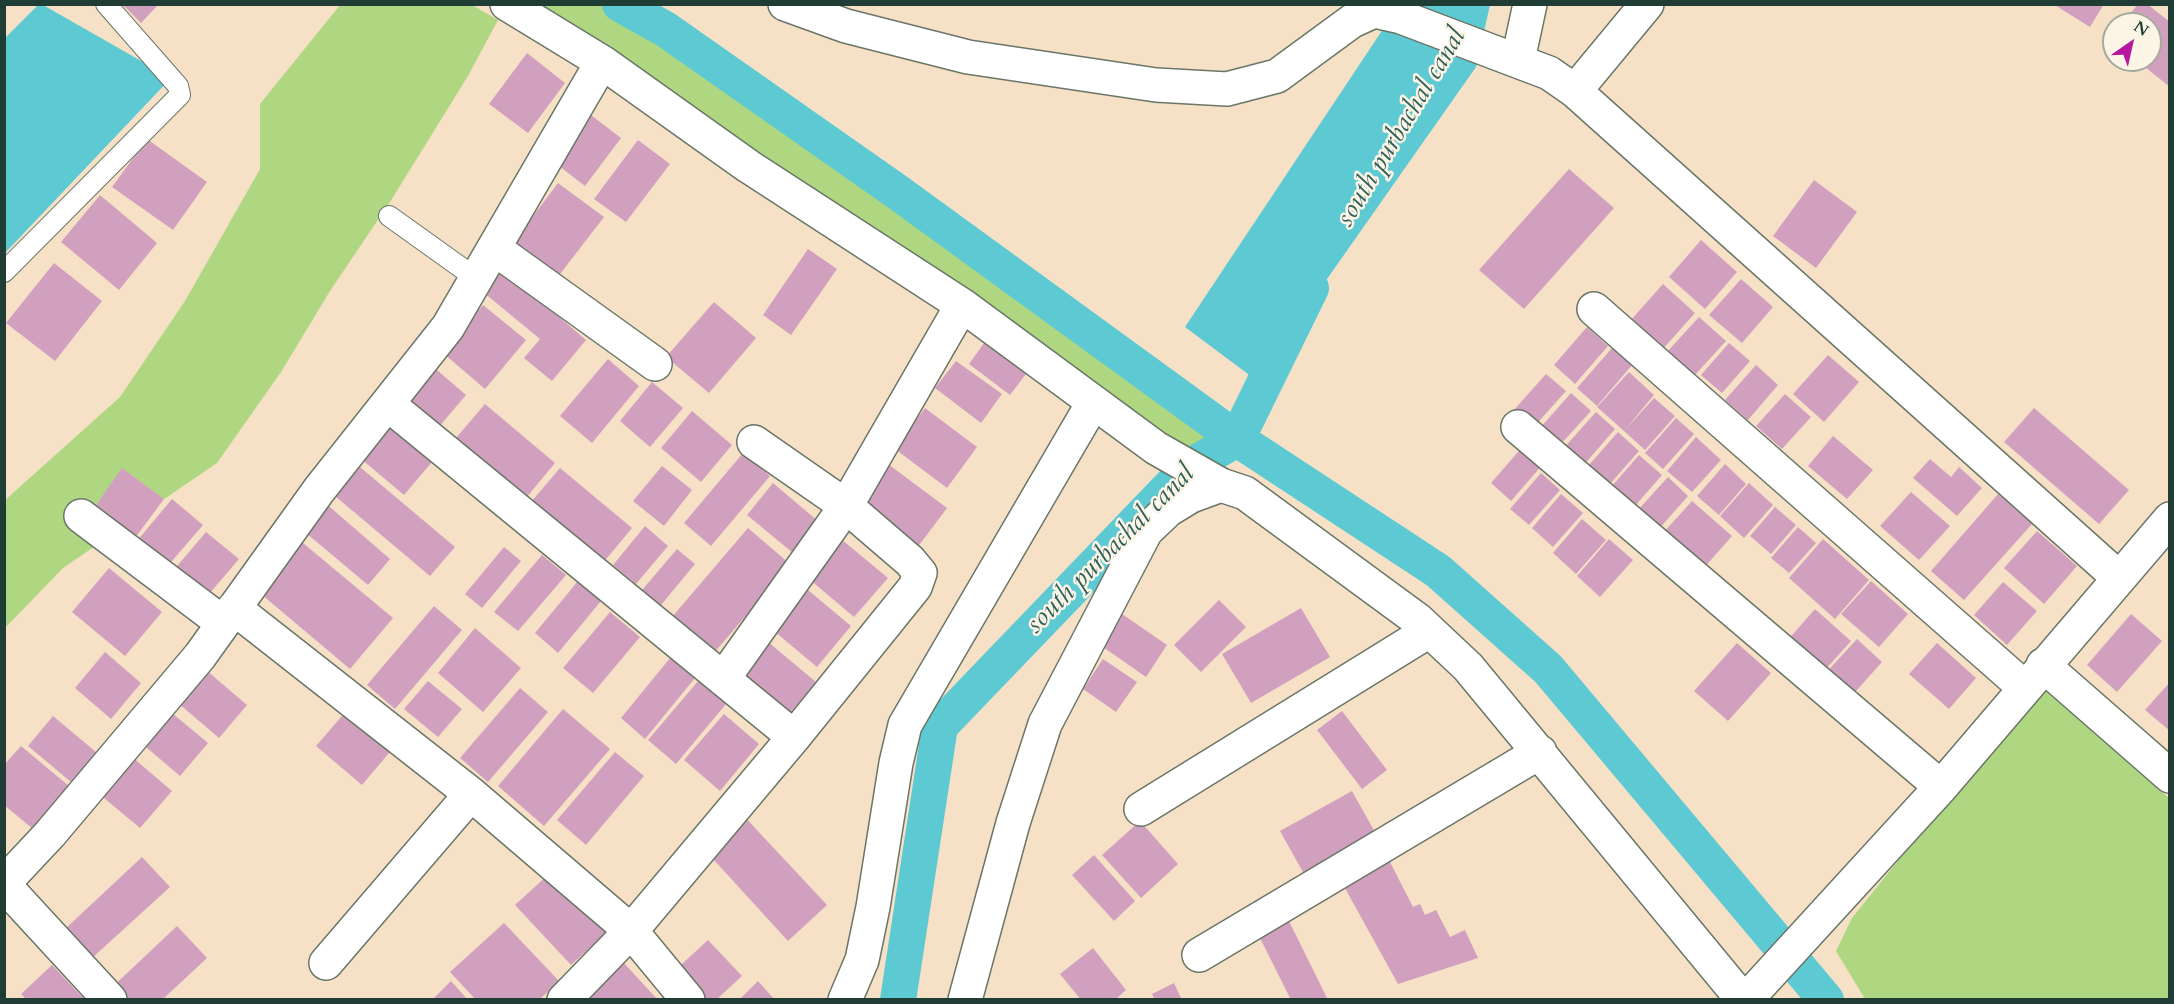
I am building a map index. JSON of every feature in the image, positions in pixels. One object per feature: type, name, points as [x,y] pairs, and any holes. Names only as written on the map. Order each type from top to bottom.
[{"type":"street","points":[[507,4],[602,62],[748,166],[962,306],[1156,448],[1211,479],[1245,493],[1429,631],[1468,667],[1745,999],[1941,787],[2033,676],[2169,519]]},
{"type":"street","points":[[785,4],[846,26],[968,57],[1156,85],[1227,90],[1277,76],[1352,21],[1383,11],[1549,72],[1575,91],[2119,578]]},
{"type":"street","points":[[1518,60],[1530,4]]},
{"type":"street","points":[[1575,91],[1647,4]]},
{"type":"street","points":[[110,999],[4,884],[200,656],[319,490],[389,405],[447,327],[495,249],[602,62]]},
{"type":"street","points":[[495,249],[655,364]]},
{"type":"street","points":[[723,679],[846,506],[962,306]]},
{"type":"street","points":[[1594,309],[2033,676],[2169,776]]},
{"type":"street","points":[[845,999],[862,960],[873,907],[896,763],[905,725],[1094,403]]},
{"type":"street","points":[[389,405],[794,737]]},
{"type":"street","points":[[1518,427],[1941,787]]},
{"type":"street","points":[[564,999],[631,932],[794,737],[915,587],[920,573],[910,561],[846,506],[754,442]]},
{"type":"street","points":[[965,999],[1013,823],[1045,724],[1146,531],[1168,510],[1191,496],[1211,479]]},
{"type":"street","points":[[81,516],[229,615],[471,794],[631,932],[688,999]]},
{"type":"street","points":[[1141,809],[1429,631]]},
{"type":"street","points":[[1199,955],[1540,752]]},
{"type":"street","points":[[326,963],[471,794]]},
{"type":"lane","points":[[4,272],[180,95],[178,86],[106,4]]},
{"type":"lane","points":[[389,216],[477,279]]},
{"type":"green space","points":[[340,5],[472,5],[498,20],[468,76],[390,202],[330,291],[281,372],[217,463],[63,568],[5,628],[4,501],[120,397],[185,301],[260,169],[260,104]]},
{"type":"green space","points":[[526,5],[620,5],[665,29],[896,191],[1237,439],[1183,453]]},
{"type":"green space","points":[[2039,685],[2169,798],[2169,999],[1865,999],[1836,951],[1852,918]]},
{"type":"water","points":[[38,5],[43,5],[171,78],[5,253],[5,38]]},
{"type":"water","points":[[1396,5],[1490,5],[1476,67],[1256,380],[1185,327],[1393,14]]},
{"type":"building","points":[[122,4],[159,4],[141,23]]},
{"type":"building","points":[[2053,4],[2104,4],[2090,27]]},
{"type":"building","points":[[2138,4],[2147,4],[2157,12],[2132,12]]},
{"type":"building","points":[[2162,16],[2170,22],[2170,87],[2151,72],[2162,72]]},
{"type":"building","points":[[527,53],[565,83],[528,133],[489,104]]},
{"type":"building","points":[[587,112],[621,138],[585,186],[550,159]]},
{"type":"building","points":[[147,139],[207,182],[173,230],[112,187]]},
{"type":"building","points":[[638,140],[670,164],[626,222],[594,199]]},
{"type":"building","points":[[1569,169],[1614,208],[1524,309],[1479,270]]},
{"type":"building","points":[[1814,180],[1857,212],[1816,268],[1773,236]]},
{"type":"building","points":[[558,183],[604,217],[557,278],[512,244]]},
{"type":"building","points":[[100,195],[157,243],[119,290],[61,242]]},
{"type":"building","points":[[1701,240],[1737,272],[1705,309],[1669,277]]},
{"type":"building","points":[[808,249],[837,269],[791,335],[763,315]]},
{"type":"building","points":[[54,263],[102,301],[55,361],[6,323]]},
{"type":"building","points":[[503,269],[586,340],[552,381],[524,358],[540,339],[483,292]]},
{"type":"building","points":[[1741,279],[1773,307],[1742,343],[1709,315]]},
{"type":"building","points":[[1663,284],[1695,313],[1662,350],[1630,321]]},
{"type":"building","points":[[714,302],[756,338],[709,393],[666,357]]},
{"type":"building","points":[[483,305],[526,340],[485,389],[443,353]]},
{"type":"building","points":[[1699,317],[1726,341],[1694,376],[1667,352]]},
{"type":"building","points":[[1587,327],[1608,346],[1575,384],[1554,365]]},
{"type":"building","points":[[987,339],[1029,370],[1010,395],[969,364]]},
{"type":"building","points":[[1729,343],[1750,361],[1722,393],[1701,375]]},
{"type":"building","points":[[1613,347],[1633,364],[1597,406],[1577,388]]},
{"type":"building","points":[[1828,355],[1859,382],[1824,422],[1793,394]]},
{"type":"building","points":[[608,359],[639,386],[592,443],[560,416]]},
{"type":"building","points":[[956,361],[1002,394],[981,423],[935,388]]},
{"type":"building","points":[[430,364],[466,395],[432,435],[396,404]]},
{"type":"building","points":[[1756,365],[1778,385],[1748,420],[1725,400]]},
{"type":"building","points":[[1629,372],[1654,395],[1624,431],[1597,407]]},
{"type":"building","points":[[1546,374],[1566,391],[1533,428],[1513,411]]},
{"type":"building","points":[[652,382],[683,408],[650,447],[620,421]]},
{"type":"building","points":[[1571,393],[1591,411],[1560,445],[1540,428]]},
{"type":"building","points":[[1785,394],[1811,417],[1782,449],[1756,426]]},
{"type":"building","points":[[1654,398],[1675,416],[1645,450],[1624,431]]},
{"type":"building","points":[[485,404],[555,463],[526,498],[456,438]]},
{"type":"building","points":[[925,408],[977,447],[947,488],[895,449]]},
{"type":"building","points":[[2034,408],[2129,490],[2099,524],[2004,442]]},
{"type":"building","points":[[692,411],[732,445],[701,482],[661,448]]},
{"type":"building","points":[[1596,412],[1615,429],[1582,467],[1562,450]]},
{"type":"building","points":[[1676,418],[1694,434],[1663,469],[1645,453]]},
{"type":"building","points":[[381,421],[432,462],[404,495],[354,453]]},
{"type":"building","points":[[1618,432],[1639,451],[1610,484],[1589,465]]},
{"type":"building","points":[[1833,436],[1873,470],[1847,499],[1808,466]]},
{"type":"building","points":[[1696,437],[1721,460],[1692,492],[1667,471]]},
{"type":"building","points":[[1524,445],[1544,463],[1511,501],[1491,483]]},
{"type":"building","points":[[743,453],[770,476],[711,546],[684,523]]},
{"type":"building","points":[[1639,455],[1662,475],[1635,506],[1612,486]]},
{"type":"building","points":[[1930,459],[1951,477],[1959,467],[1982,488],[1957,516],[1913,478]]},
{"type":"building","points":[[884,461],[947,508],[917,548],[854,501]]},
{"type":"building","points":[[1725,464],[1746,484],[1719,515],[1697,496]]},
{"type":"building","points":[[662,466],[692,490],[664,526],[633,501]]},
{"type":"building","points":[[360,467],[455,547],[430,576],[335,496]]},
{"type":"building","points":[[122,468],[164,499],[135,538],[94,508]]},
{"type":"building","points":[[560,468],[632,528],[603,563],[531,502]]},
{"type":"building","points":[[1541,473],[1560,490],[1529,525],[1510,509]]},
{"type":"building","points":[[1668,477],[1688,496],[1658,530],[1637,511]]},
{"type":"building","points":[[773,483],[819,522],[793,553],[747,515]]},
{"type":"building","points":[[1749,483],[1773,505],[1744,538],[1720,516]]},
{"type":"building","points":[[1911,492],[1950,526],[1919,560],[1880,526]]},
{"type":"building","points":[[1561,494],[1583,513],[1553,547],[1532,528]]},
{"type":"building","points":[[1998,494],[2032,524],[1964,600],[1931,571]]},
{"type":"building","points":[[172,499],[203,525],[166,568],[136,542]]},
{"type":"building","points":[[323,501],[390,559],[368,585],[300,528]]},
{"type":"building","points":[[1692,501],[1732,536],[1703,569],[1663,533]]},
{"type":"building","points":[[1775,507],[1796,525],[1771,554],[1750,536]]},
{"type":"building","points":[[1582,519],[1606,540],[1576,574],[1553,553]]},
{"type":"building","points":[[645,526],[668,546],[636,584],[613,565]]},
{"type":"building","points":[[1798,527],[1816,543],[1789,573],[1771,558]]},
{"type":"building","points":[[748,528],[790,564],[714,653],[672,617]]},
{"type":"building","points":[[2037,531],[2077,566],[2044,604],[2004,568]]},
{"type":"building","points":[[206,532],[239,559],[204,600],[172,572]]},
{"type":"building","points":[[835,534],[888,578],[854,617],[802,573]]},
{"type":"building","points":[[297,538],[393,618],[350,669],[255,589]]},
{"type":"building","points":[[1609,539],[1633,560],[1600,597],[1577,576]]},
{"type":"building","points":[[1823,539],[1869,580],[1835,619],[1789,578]]},
{"type":"building","points":[[504,547],[521,561],[482,608],[465,594]]},
{"type":"building","points":[[677,549],[695,564],[661,605],[642,590]]},
{"type":"building","points":[[542,555],[566,575],[518,631],[494,612]]},
{"type":"building","points":[[109,568],[162,612],[125,656],[72,612]]},
{"type":"building","points":[[583,575],[606,595],[558,653],[535,633]]},
{"type":"building","points":[[1871,581],[1908,614],[1879,647],[1841,614]]},
{"type":"building","points":[[2003,582],[2037,611],[2007,645],[1974,615]]},
{"type":"building","points":[[802,585],[851,626],[817,667],[768,626]]},
{"type":"building","points":[[1219,600],[1246,627],[1201,672],[1174,645]]},
{"type":"building","points":[[434,606],[462,630],[395,709],[367,685]]},
{"type":"building","points":[[1301,608],[1330,657],[1251,703],[1222,654]]},
{"type":"building","points":[[1815,609],[1851,641],[1816,680],[1780,649]]},
{"type":"building","points":[[610,612],[640,637],[593,693],[563,668]]},
{"type":"building","points":[[1122,614],[1167,645],[1146,677],[1100,645]]},
{"type":"building","points":[[2131,614],[2162,641],[2117,692],[2087,665]]},
{"type":"building","points":[[475,628],[521,668],[483,712],[438,673]]},
{"type":"building","points":[[761,636],[816,682],[784,720],[729,674]]},
{"type":"building","points":[[1857,639],[1882,662],[1848,700],[1822,677]]},
{"type":"building","points":[[1737,643],[1771,673],[1728,721],[1694,691]]},
{"type":"building","points":[[1937,643],[1976,678],[1949,709],[1909,674]]},
{"type":"building","points":[[105,652],[141,683],[111,719],[75,688]]},
{"type":"building","points":[[670,658],[695,678],[645,739],[621,718]]},
{"type":"building","points":[[1103,659],[1137,682],[1116,712],[1083,689]]},
{"type":"building","points":[[199,664],[247,705],[219,738],[171,697]]},
{"type":"building","points":[[699,680],[726,704],[676,764],[648,740]]},
{"type":"building","points":[[428,681],[462,709],[438,737],[404,709]]},
{"type":"building","points":[[2170,682],[2170,731],[2145,710]]},
{"type":"building","points":[[520,688],[548,712],[488,782],[460,758]]},
{"type":"building","points":[[160,703],[208,743],[180,776],[133,736]]},
{"type":"building","points":[[348,709],[394,747],[362,785],[316,746]]},
{"type":"building","points":[[563,709],[610,749],[544,826],[498,786]]},
{"type":"building","points":[[1342,711],[1387,770],[1362,789],[1317,730]]},
{"type":"building","points":[[724,714],[759,744],[720,791],[684,760]]},
{"type":"building","points":[[53,716],[96,752],[71,782],[28,746]]},
{"type":"building","points":[[21,746],[69,786],[33,829],[4,805],[4,765]]},
{"type":"building","points":[[124,750],[172,791],[140,828],[92,788]]},
{"type":"building","points":[[615,752],[644,776],[586,845],[557,820]]},
{"type":"building","points":[[1352,791],[1376,834],[1304,874],[1280,831]]},
{"type":"building","points":[[741,813],[827,905],[788,941],[703,848]]},
{"type":"building","points":[[1140,821],[1178,864],[1141,898],[1102,855]]},
{"type":"building","points":[[1094,855],[1135,901],[1114,921],[1072,875]]},
{"type":"building","points":[[142,857],[170,887],[91,959],[64,930]]},
{"type":"building","points":[[1388,858],[1413,907],[1420,904],[1425,915],[1436,910],[1450,937],[1465,930],[1478,958],[1398,984],[1341,881]]},
{"type":"building","points":[[550,873],[606,933],[571,965],[515,905]]},
{"type":"building","points":[[1287,917],[1328,1000],[1291,1000],[1257,932]]},
{"type":"building","points":[[504,923],[559,981],[539,1000],[476,1000],[450,972]]},
{"type":"building","points":[[177,926],[207,958],[162,1000],[114,1000],[107,992]]},
{"type":"building","points":[[708,940],[742,976],[716,1000],[693,1000],[670,975]]},
{"type":"building","points":[[1093,948],[1126,990],[1115,1000],[1081,1000],[1060,974]]},
{"type":"building","points":[[623,962],[658,1000],[582,1000]]},
{"type":"building","points":[[52,965],[85,1000],[27,1000],[21,994]]},
{"type":"building","points":[[451,981],[468,1000],[432,1000]]},
{"type":"building","points":[[758,981],[775,1000],[739,1000]]},
{"type":"building","points":[[1174,983],[1182,1000],[1155,1000],[1152,994]]},
{"type":"waterway","points":[[620,4],[665,29],[896,191],[1237,439],[1438,571],[1548,669],[1826,1000]]},
{"type":"waterway","name":"south purbachal canal","points":[[898,1000],[940,726],[1189,467],[1237,439],[1311,288]]}]
